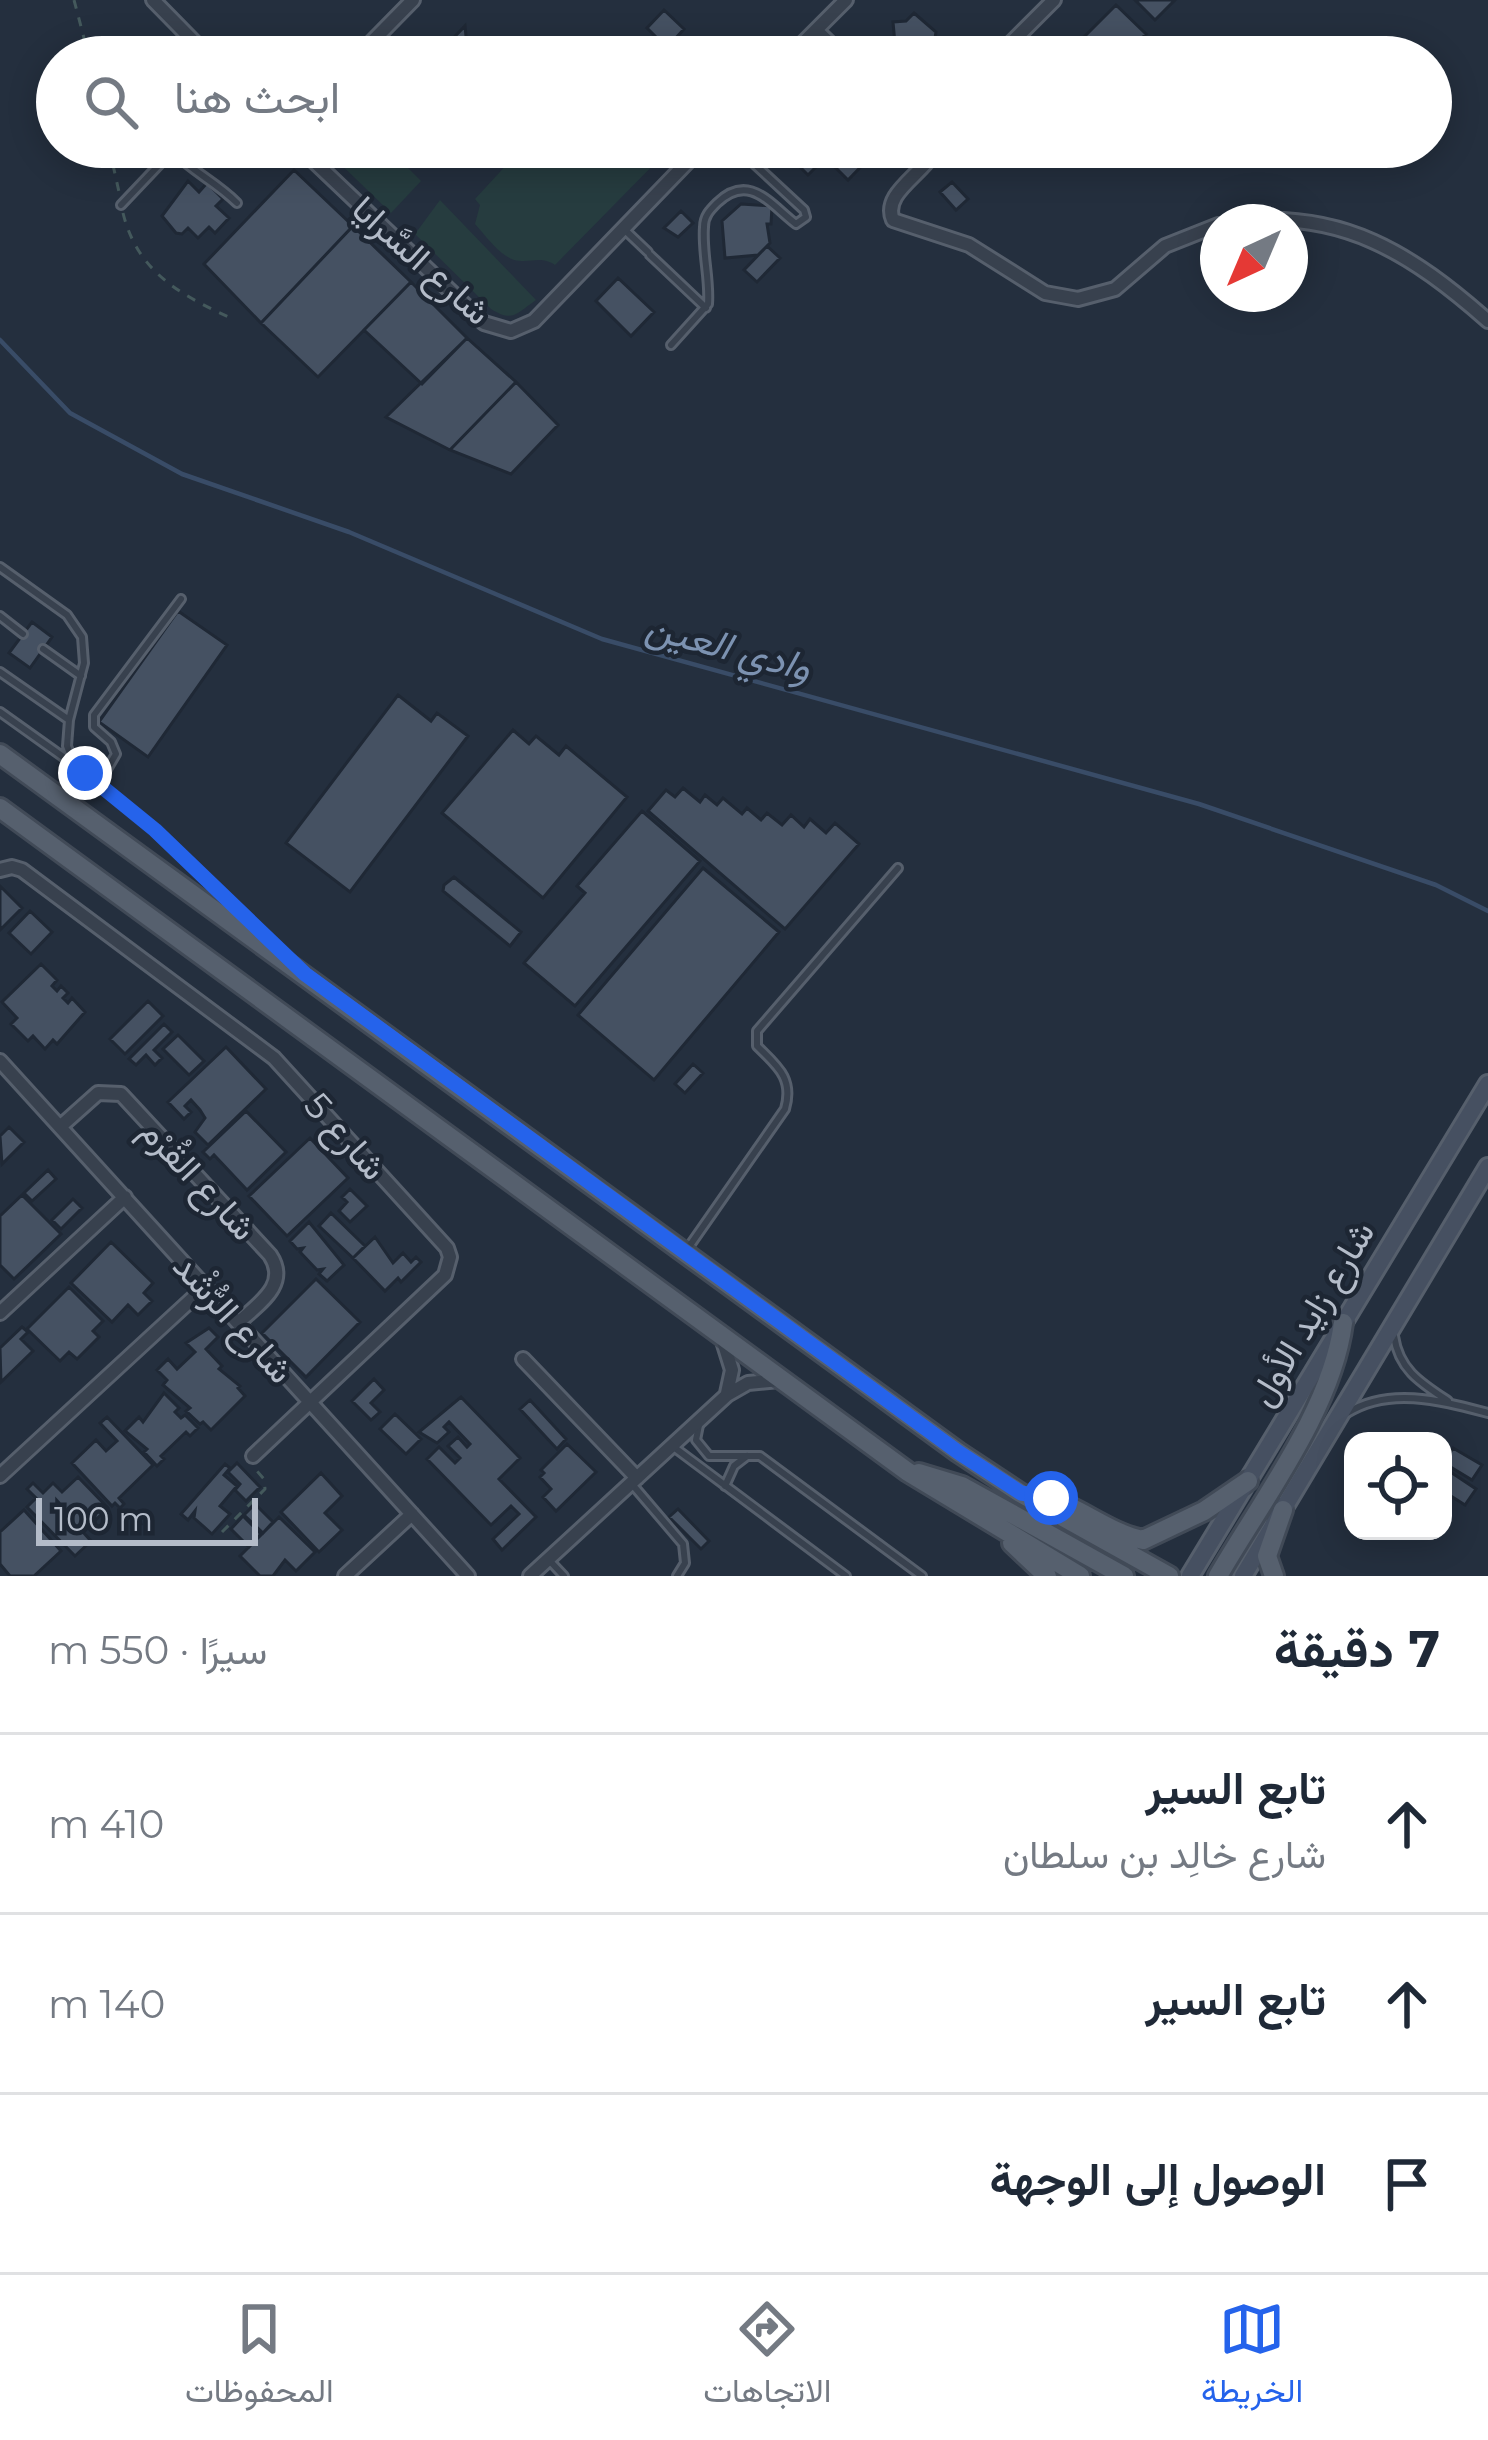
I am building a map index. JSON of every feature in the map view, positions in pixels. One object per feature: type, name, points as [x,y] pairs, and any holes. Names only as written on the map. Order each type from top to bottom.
[{"type":"main road","points":[[0,754],[872,1391],[1021,1493],[1168,1576]]},
{"type":"main road","points":[[0,808],[9,823],[908,1472],[1080,1576]]},
{"type":"main road","name":"شارع زايد الأول","points":[[1190,1576],[1488,1084]]},
{"type":"main road","points":[[1243,1576],[1488,1167]]},
{"type":"main road","points":[[1218,1576],[1324,1396],[1343,1323]]},
{"type":"main road","points":[[908,1472],[962,1486],[1124,1576]]},
{"type":"main road","points":[[1021,1493],[1066,1503],[1143,1540],[1204,1511],[1248,1481]]},
{"type":"main road","points":[[1274,1576],[1267,1556],[1283,1510]]},
{"type":"main road","points":[[1001,1530],[1047,1576]]},
{"type":"street","points":[[153,0],[188,36]]},
{"type":"street","points":[[378,36],[413,0]]},
{"type":"street","points":[[810,36],[846,0]]},
{"type":"street","points":[[1018,36],[1054,0]]},
{"type":"street","points":[[816,30],[822,36]]},
{"type":"street","name":"شارع السَّرايا","points":[[321,168],[477,316],[502,330],[519,329],[534,321],[682,168]]},
{"type":"street","points":[[924,168],[892,199],[893,220],[969,245],[1053,296],[1078,299],[1104,294],[1126,282],[1165,246],[1200,233]]},
{"type":"street","points":[[1308,222],[1370,238],[1431,272],[1488,321]]},
{"type":"street","name":"شارع 5","points":[[0,870],[22,870],[251,1037],[447,1248],[450,1257],[445,1275],[253,1456]]},
{"type":"street","name":"شارع الرُّشْد","points":[[0,1060],[468,1576]]},
{"type":"street","name":"شارع القُرْم","points":[[61,1126],[98,1093],[121,1094],[270,1255],[277,1282],[238,1323]]},
{"type":"street","points":[[0,1312],[124,1197]]},
{"type":"street","points":[[0,1476],[205,1287]]},
{"type":"street","points":[[719,1334],[730,1357],[727,1395]]},
{"type":"street","points":[[523,1358],[634,1481]]},
{"type":"street","points":[[530,1576],[727,1395],[760,1380],[785,1380]]},
{"type":"street","points":[[345,1576],[412,1514]]},
{"type":"lane","points":[[122,205],[156,168]]},
{"type":"lane","points":[[191,168],[213,179],[237,203]]},
{"type":"lane","points":[[671,345],[709,299],[704,226],[710,209],[738,189],[766,197],[793,223],[802,223],[806,217],[759,168]]},
{"type":"lane","points":[[623,228],[706,308]]},
{"type":"lane","points":[[0,567],[76,625],[85,650],[69,720],[67,746],[76,766]]},
{"type":"lane","points":[[99,783],[116,754],[111,742],[94,728],[94,715],[181,599]]},
{"type":"lane","points":[[0,616],[23,634]]},
{"type":"lane","points":[[44,649],[81,676]]},
{"type":"lane","points":[[0,672],[69,720]]},
{"type":"lane","points":[[0,712],[155,830],[305,974]]},
{"type":"lane","points":[[684,1254],[785,1109],[788,1082],[758,1046],[757,1031],[898,868]]},
{"type":"lane","points":[[1394,1325],[1399,1358],[1408,1372],[1450,1403]]},
{"type":"lane","points":[[1339,1418],[1391,1397],[1450,1403],[1488,1413]]},
{"type":"lane","points":[[702,1418],[695,1440],[704,1453],[760,1456],[922,1576]]},
{"type":"lane","points":[[672,1446],[846,1576]]},
{"type":"lane","points":[[725,1486],[734,1466],[751,1454]]},
{"type":"lane","points":[[634,1481],[683,1544],[686,1563],[677,1576]]},
{"type":"lane","points":[[548,1559],[563,1576]]},
{"type":"path","points":[[74,0],[83,36]]},
{"type":"path","points":[[114,168],[134,245],[160,279],[183,296],[235,320]]},
{"type":"path","points":[[222,1532],[265,1489],[264,1479],[248,1462],[253,1456]]},
{"type":"green space","points":[[345,168],[408,168],[421,181],[391,213]]},
{"type":"green space","points":[[504,168],[650,168],[555,265],[508,258],[475,224],[480,205],[475,199]]},
{"type":"green space","points":[[440,200],[536,300],[515,315],[498,313],[415,234]]},
{"type":"building","points":[[1135,0],[1175,0],[1155,20]]},
{"type":"building","points":[[1116,5],[1146,34],[1144,36],[1085,36]]},
{"type":"building","points":[[664,10],[684,29],[678,36],[655,36],[647,28]]},
{"type":"building","points":[[914,13],[935,36],[894,36],[893,22],[906,21]]},
{"type":"building","points":[[836,168],[860,168],[848,180]]},
{"type":"building","points":[[294,170],[353,226],[261,323],[204,264]]},
{"type":"building","points":[[188,181],[199,192],[207,183],[223,199],[216,206],[229,218],[215,233],[209,227],[198,238],[188,228],[176,233],[162,216]]},
{"type":"building","points":[[952,182],[968,199],[956,210],[940,192]]},
{"type":"building","points":[[741,204],[772,206],[771,224],[767,224],[770,243],[758,255],[725,258],[722,221]]},
{"type":"building","points":[[681,211],[693,223],[678,237],[664,228]]},
{"type":"building","points":[[353,226],[411,282],[318,377],[261,323]]},
{"type":"building","points":[[767,246],[780,258],[757,282],[744,270]]},
{"type":"building","points":[[618,278],[654,312],[631,336],[596,301]]},
{"type":"building","points":[[411,282],[467,338],[422,384],[364,330]]},
{"type":"building","points":[[467,338],[516,382],[450,450],[386,417]]},
{"type":"building","points":[[516,382],[558,425],[511,474],[450,450]]},
{"type":"building","points":[[178,611],[227,645],[148,757],[99,722]]},
{"type":"building","points":[[32,622],[52,637],[30,668],[9,653]]},
{"type":"building","points":[[398,695],[431,721],[437,713],[468,736],[350,892],[286,843]]},
{"type":"building","points":[[513,730],[529,744],[536,736],[559,755],[566,746],[627,797],[543,898],[442,813]]},
{"type":"building","points":[[683,788],[700,802],[705,795],[717,805],[723,798],[742,814],[747,808],[761,820],[767,813],[782,825],[791,815],[804,827],[810,819],[826,833],[835,823],[859,844],[785,929],[648,811],[666,790],[675,797]]},
{"type":"building","points":[[642,811],[700,861],[575,1006],[524,963],[585,893],[577,886]]},
{"type":"building","points":[[703,868],[779,932],[654,1080],[578,1015]]},
{"type":"building","points":[[454,877],[521,932],[510,946],[443,891]]},
{"type":"building","points":[[0,886],[22,908],[0,930]]},
{"type":"building","points":[[30,911],[52,932],[31,954],[9,933]]},
{"type":"building","points":[[41,964],[57,980],[52,986],[57,991],[61,986],[68,993],[63,998],[68,1003],[72,998],[85,1012],[57,1044],[53,1040],[45,1049],[33,1036],[28,1041],[11,1024],[17,1018],[2,1002]]},
{"type":"building","points":[[148,1001],[163,1016],[125,1054],[110,1039]]},
{"type":"building","points":[[164,1024],[172,1032],[154,1050],[162,1058],[155,1065],[146,1055],[136,1065],[129,1059]]},
{"type":"building","points":[[178,1035],[204,1061],[189,1075],[163,1049]]},
{"type":"building","points":[[226,1047],[266,1089],[208,1145],[195,1132],[205,1118],[191,1100],[185,1106],[191,1112],[184,1119],[168,1102]]},
{"type":"building","points":[[693,1064],[703,1073],[685,1093],[675,1084]]},
{"type":"building","points":[[246,1111],[286,1152],[247,1190],[214,1155],[210,1159],[203,1152]]},
{"type":"building","points":[[9,1127],[24,1142],[2,1164],[0,1136]]},
{"type":"building","points":[[310,1138],[348,1178],[287,1236],[249,1196]]},
{"type":"building","points":[[48,1170],[56,1179],[32,1201],[24,1193]]},
{"type":"building","points":[[350,1189],[367,1206],[350,1222],[339,1211]]},
{"type":"building","points":[[22,1195],[61,1234],[14,1279],[0,1265],[0,1216]]},
{"type":"building","points":[[73,1199],[82,1208],[61,1229],[52,1220]]},
{"type":"building","points":[[331,1213],[365,1246],[353,1258],[319,1226]]},
{"type":"building","points":[[309,1222],[344,1265],[327,1281],[319,1274],[323,1269],[317,1270],[300,1252],[303,1248],[297,1249],[290,1241]]},
{"type":"building","points":[[375,1237],[393,1263],[403,1253],[411,1262],[416,1257],[421,1262],[385,1291],[353,1258]]},
{"type":"building","points":[[111,1242],[153,1283],[144,1293],[152,1301],[138,1315],[128,1305],[112,1322],[71,1283]]},
{"type":"building","points":[[316,1279],[360,1322],[306,1377],[262,1333]]},
{"type":"building","points":[[69,1287],[103,1321],[93,1331],[99,1337],[77,1359],[69,1352],[60,1361],[27,1329]]},
{"type":"building","points":[[22,1327],[28,1332],[21,1339],[33,1351],[1,1382],[0,1348]]},
{"type":"building","points":[[209,1328],[218,1337],[206,1349],[245,1396],[211,1430],[186,1411],[190,1408],[163,1385],[167,1380],[157,1370],[168,1359],[177,1369],[195,1352],[186,1343]]},
{"type":"building","points":[[374,1379],[384,1390],[371,1403],[380,1412],[371,1420],[352,1401]]},
{"type":"building","points":[[164,1393],[179,1408],[175,1412],[198,1428],[190,1436],[186,1432],[157,1466],[144,1452],[147,1449],[125,1431],[139,1417],[143,1422]]},
{"type":"building","points":[[461,1397],[520,1458],[499,1479],[536,1517],[502,1550],[493,1539],[519,1514],[511,1506],[491,1525],[427,1459],[439,1447],[455,1463],[460,1458],[448,1446],[458,1437],[467,1447],[470,1444],[449,1422],[444,1427],[449,1432],[437,1443],[419,1432]]},
{"type":"building","points":[[530,1400],[566,1439],[557,1449],[520,1409]]},
{"type":"building","points":[[395,1414],[421,1439],[406,1454],[380,1429]]},
{"type":"building","points":[[107,1417],[153,1465],[119,1498],[124,1504],[120,1508],[115,1503],[112,1506],[72,1463],[96,1440],[106,1451],[117,1441],[100,1423]]},
{"type":"building","points":[[567,1444],[596,1472],[556,1511],[543,1497],[551,1489],[540,1477],[541,1470]]},
{"type":"building","points":[[1452,1450],[1482,1465],[1472,1480],[1452,1468]]},
{"type":"building","points":[[237,1463],[260,1487],[246,1501],[235,1490],[240,1484],[228,1472]]},
{"type":"building","points":[[225,1464],[230,1468],[224,1475],[237,1486],[220,1506],[230,1514],[212,1534],[194,1518],[195,1511],[188,1520],[181,1514]]},
{"type":"building","points":[[321,1473],[342,1496],[325,1513],[342,1530],[319,1552],[281,1512]]},
{"type":"building","points":[[1452,1473],[1476,1489],[1465,1505],[1452,1497]]},
{"type":"building","points":[[78,1477],[108,1508],[83,1532],[91,1541],[75,1556],[27,1507],[36,1498],[27,1489],[33,1483],[43,1493],[53,1483],[62,1492]]},
{"type":"building","points":[[255,1504],[273,1522],[263,1533],[244,1515]]},
{"type":"building","points":[[678,1509],[709,1541],[701,1549],[669,1517]]},
{"type":"building","points":[[24,1510],[61,1551],[34,1576],[10,1576],[0,1564],[0,1532]]},
{"type":"building","points":[[243,1516],[261,1534],[249,1547],[231,1529]]},
{"type":"building","points":[[279,1517],[315,1552],[296,1571],[285,1560],[273,1576],[260,1576],[240,1556]]},
{"type":"waterway","name":"وادي العين","points":[[0,340],[70,413],[182,474],[349,532],[602,639],[1199,804],[1436,885],[1488,911]]},
{"type":"route","points":[[85,773],[155,830],[305,974],[958,1452],[1021,1493],[1051,1498]]}]
